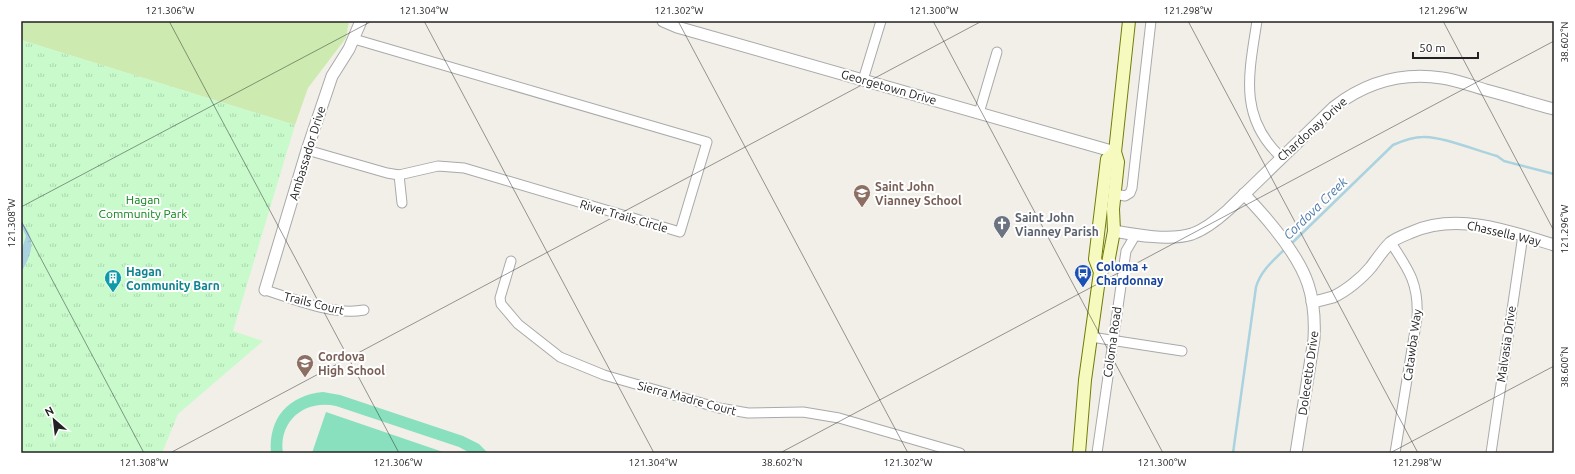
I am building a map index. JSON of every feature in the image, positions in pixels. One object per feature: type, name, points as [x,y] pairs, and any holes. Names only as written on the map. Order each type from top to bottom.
[{"type":"main road","name":"Coloma Road","points":[[1100,272],[1108,263],[1114,231],[1118,162],[1115,152],[1129,21]]},
{"type":"main road","name":"Coloma Road","points":[[1079,453],[1085,380],[1100,272],[1095,259],[1107,159],[1115,152]]},
{"type":"main road","points":[[1096,255],[1105,238],[1114,231]]},
{"type":"street","name":"Ambassador Drive","points":[[265,290],[307,150],[332,76],[354,39],[361,21]]},
{"type":"street","name":"Georgetown Drive","points":[[663,21],[677,27],[1092,144],[1115,152]]},
{"type":"street","points":[[863,80],[880,21]]},
{"type":"street","points":[[1115,194],[1125,196],[1132,188],[1151,21]]},
{"type":"street","points":[[1257,21],[1249,72],[1252,107],[1256,123],[1262,134],[1274,151],[1281,157]]},
{"type":"street","name":"River Trails Circle","points":[[307,150],[382,172],[399,174],[438,166],[464,168],[680,232],[707,142],[354,39]]},
{"type":"street","points":[[979,113],[997,52]]},
{"type":"street","name":"Chardonay Drive","points":[[1114,231],[1163,236],[1191,234],[1200,231],[1220,218],[1334,107],[1347,97],[1373,84],[1387,80],[1414,76],[1443,78],[1554,109]]},
{"type":"street","points":[[399,174],[402,203]]},
{"type":"street","name":"Dolecetto Drive","points":[[1244,194],[1288,249],[1308,283],[1312,302],[1315,324],[1314,339],[1296,453]]},
{"type":"street","name":"Chassella Way","points":[[1312,302],[1333,297],[1348,287],[1370,268],[1391,243],[1417,229],[1434,224],[1446,223],[1482,226],[1523,235],[1554,245]]},
{"type":"street","name":"Coloma Road","points":[[1097,453],[1112,340],[1126,251],[1136,234]]},
{"type":"street","name":"Malvasia Drive","points":[[1491,453],[1523,235]]},
{"type":"street","name":"Catawba Way","points":[[1391,243],[1412,278],[1418,304],[1395,453]]},
{"type":"street","name":"Sierra Madre Court","points":[[511,262],[500,298],[501,304],[518,324],[560,357],[604,375],[719,408],[748,413],[803,412],[833,417],[960,453]]},
{"type":"street","name":"Trails Court","points":[[265,290],[336,311],[349,312],[364,310]]},
{"type":"street","points":[[1091,338],[1182,351]]},
{"type":"green space","points":[[21,21],[349,21],[346,38],[308,88],[295,125],[21,40]]},
{"type":"green space","name":"Hagan Community Park","points":[[21,40],[295,125],[233,331],[263,341],[178,414],[162,453],[21,453]]},
{"type":"green space","points":[[323,392],[340,395],[463,436],[479,444],[488,453],[470,453],[459,447],[336,406],[325,405],[304,409],[296,415],[289,422],[285,431],[283,453],[271,453],[273,429],[283,410],[300,398]]},
{"type":"green space","points":[[326,412],[446,453],[312,453]]},
{"type":"water","points":[[21,221],[29,234],[31,246],[28,259],[21,272],[21,252],[26,236],[21,225]]},
{"type":"waterway","name":"Cordova Creek","points":[[1290,245],[1393,145],[1415,138],[1431,137],[1460,144],[1497,156],[1504,161],[1554,174]]},
{"type":"waterway","name":"Cordova Creek","points":[[1233,453],[1256,287],[1261,275],[1286,248]]},
{"type":"place","name":"Saint John Vianney School","points":[[862,208]]},
{"type":"place","name":"Saint John Vianney Parish","points":[[1002,239]]},
{"type":"place","name":"Coloma + Chardonnay","points":[[1083,288]]},
{"type":"place","name":"Hagan Community Barn","points":[[113,293]]},
{"type":"place","name":"Cordova High School","points":[[305,378]]}]
